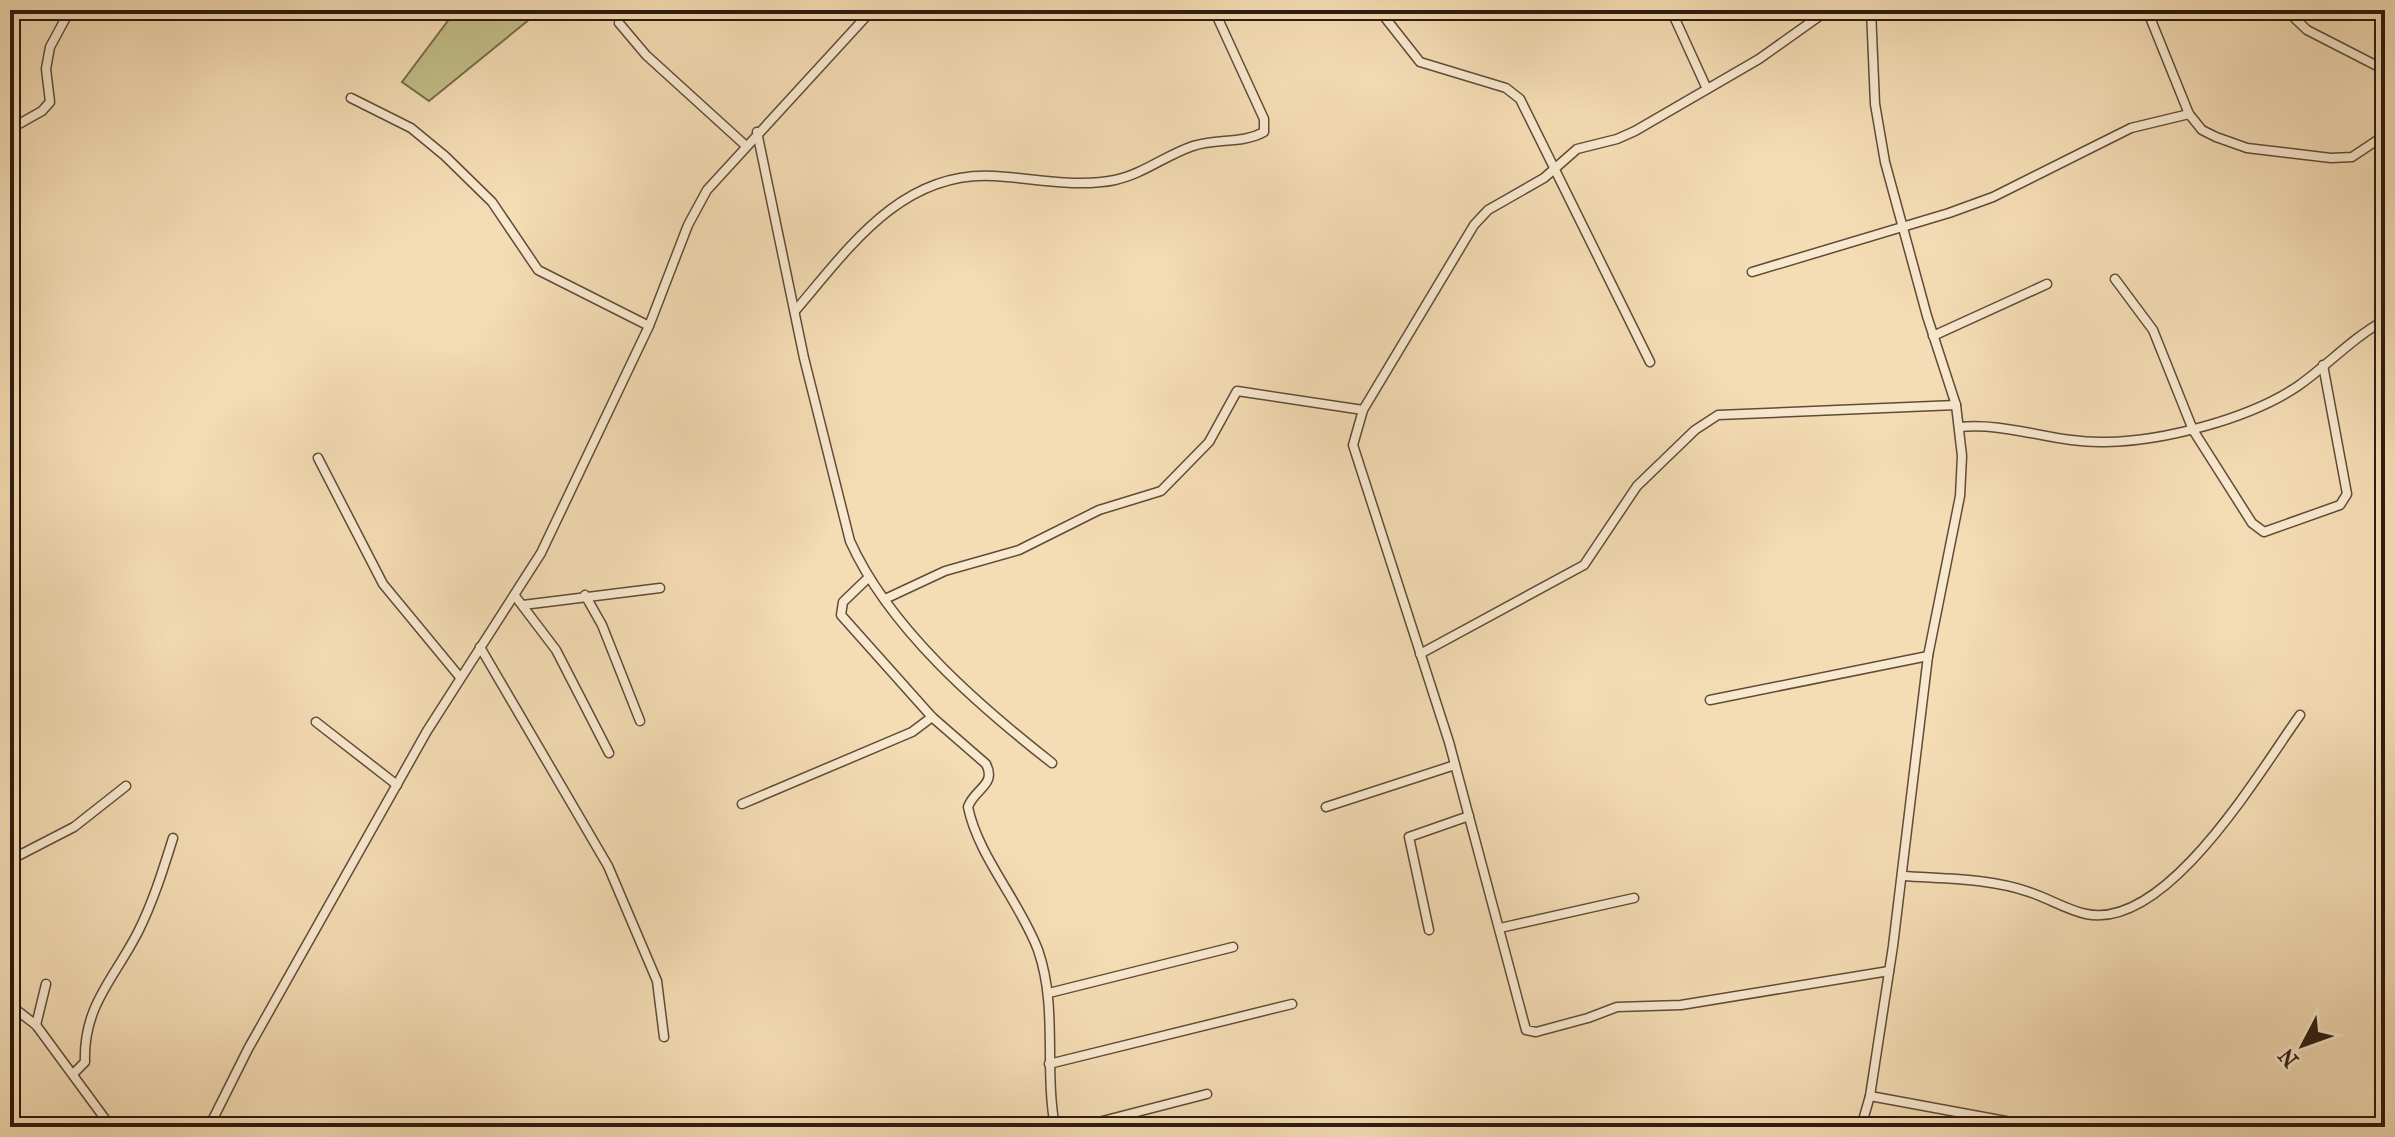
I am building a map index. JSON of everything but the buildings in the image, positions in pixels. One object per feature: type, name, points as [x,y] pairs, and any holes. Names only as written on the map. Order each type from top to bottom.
[{"type":"street","points":[[10,129],[42,111],[50,102],[46,69],[50,47],[70,10]]},
{"type":"street","points":[[209,1127],[459,676],[515,596],[561,515],[649,326],[688,225],[707,190],[872,10]]},
{"type":"street","points":[[795,311],[866,229],[891,206],[939,183],[979,176],[1092,182],[1114,180],[1191,146],[1252,138],[1264,132],[1264,119],[1214,10]]},
{"type":"street","points":[[1379,10],[1420,62],[1506,88],[1520,99],[1650,362]]},
{"type":"street","points":[[1671,10],[1707,89]]},
{"type":"street","points":[[1828,10],[1759,59],[1617,139],[1577,149],[1531,187],[1488,210],[1474,225],[1363,410],[1353,445],[1355,460],[1455,765],[1526,1030],[1536,1032],[1617,1007],[1681,1005],[1889,971]]},
{"type":"street","points":[[1861,1127],[1870,1096],[1903,876],[1928,656],[1960,496],[1960,427],[1956,405],[1933,336],[1885,162],[1875,104],[1871,10]]},
{"type":"street","points":[[2147,10],[2189,114],[2202,130],[2247,148],[2298,156],[2352,157],[2385,135]]},
{"type":"street","points":[[2286,10],[2307,30],[2385,70]]},
{"type":"street","points":[[619,23],[646,55],[745,145]]},
{"type":"street","points":[[351,98],[411,128],[445,156],[492,202],[538,270],[649,326]]},
{"type":"street","points":[[1752,272],[1904,230],[1993,197],[2131,128],[2189,114]]},
{"type":"street","points":[[757,132],[795,311],[850,541],[868,578],[965,693],[1052,763]]},
{"type":"street","points":[[2115,279],[2153,330],[2193,430],[2259,530],[2279,529],[2340,505],[2347,494],[2323,365]]},
{"type":"street","points":[[1933,336],[2047,284]]},
{"type":"street","points":[[1960,427],[1983,424],[2068,440],[2102,442],[2140,440],[2193,430],[2281,395],[2385,320]]},
{"type":"street","points":[[885,599],[945,571],[1019,550],[1099,510],[1161,491],[1209,442],[1237,391],[1363,410]]},
{"type":"street","points":[[1420,654],[1584,565],[1637,486],[1695,430],[1718,415],[1956,405]]},
{"type":"street","points":[[318,458],[383,584],[459,676]]},
{"type":"street","points":[[868,578],[843,602],[841,615],[932,717],[986,764],[991,773],[989,782],[970,800],[969,813],[1002,882],[1020,908],[1038,950],[1049,993],[1049,1064],[1055,1127]]},
{"type":"street","points":[[523,605],[660,588]]},
{"type":"street","points":[[585,595],[602,625],[640,721]]},
{"type":"street","points":[[515,596],[556,650],[609,753]]},
{"type":"street","points":[[480,647],[608,866],[657,981],[664,1037]]},
{"type":"street","points":[[1710,700],[1928,656]]},
{"type":"street","points":[[1903,876],[1993,882],[2030,892],[2086,914],[2109,915],[2134,907],[2169,885],[2194,861],[2300,715]]},
{"type":"street","points":[[742,804],[912,732],[932,717]]},
{"type":"street","points":[[316,722],[397,785]]},
{"type":"street","points":[[1326,807],[1455,765]]},
{"type":"street","points":[[10,860],[74,827],[126,786]]},
{"type":"street","points":[[1429,930],[1409,837],[1469,816]]},
{"type":"street","points":[[74,1073],[85,1062],[84,1033],[100,994],[138,932],[159,883],[173,838]]},
{"type":"street","points":[[1500,928],[1634,898]]},
{"type":"street","points":[[1049,993],[1233,947]]},
{"type":"street","points":[[36,1025],[46,984]]},
{"type":"street","points":[[1049,1064],[1292,1004]]},
{"type":"street","points":[[10,1005],[14,1016],[36,1025],[111,1127]]},
{"type":"street","points":[[1079,1127],[1207,1094]]},
{"type":"street","points":[[1870,1096],[2011,1122],[2134,1127]]},
{"type":"shaded area","points":[[456,10],[541,10],[429,101],[402,82]]}]
